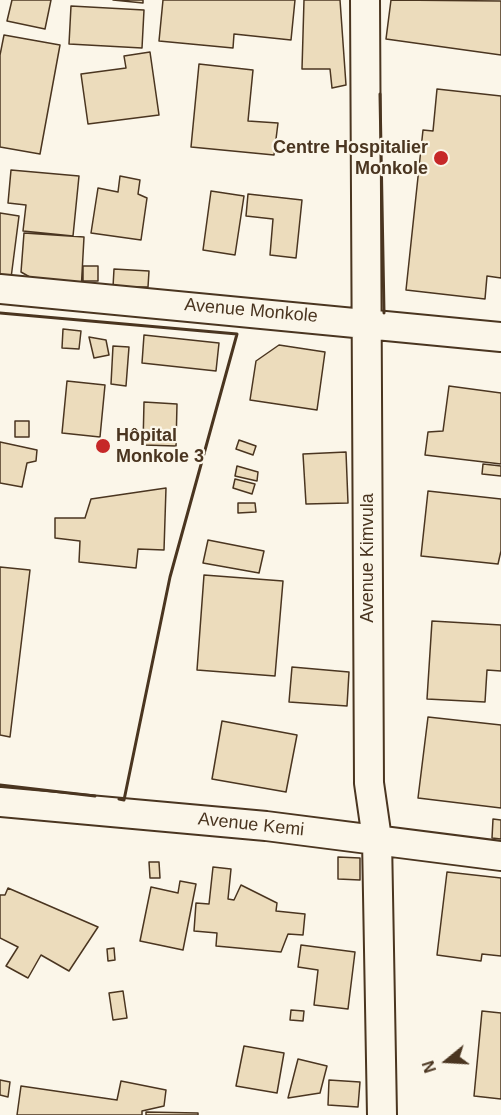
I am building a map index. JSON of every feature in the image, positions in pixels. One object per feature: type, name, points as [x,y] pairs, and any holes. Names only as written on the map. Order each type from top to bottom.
[{"type":"street","name":"Avenue Kimvula","points":[[365,0],[369,783],[377,839],[382,1115]]},
{"type":"street","name":"Avenue Monkole","points":[[0,289],[368,322],[501,337]]},
{"type":"street","name":"Avenue Kemi","points":[[0,802],[266,826],[501,856]]},
{"type":"building","points":[[12,0],[51,0],[45,29],[7,21]]},
{"type":"building","points":[[113,0],[143,0],[143,3]]},
{"type":"building","points":[[163,0],[295,0],[291,40],[234,34],[233,48],[159,41]]},
{"type":"building","points":[[304,0],[340,0],[346,85],[332,88],[330,69],[302,69]]},
{"type":"building","points":[[391,0],[501,1],[501,55],[386,39]]},
{"type":"building","points":[[71,6],[144,10],[142,48],[69,44]]},
{"type":"building","points":[[4,35],[60,45],[40,154],[0,147],[0,55]]},
{"type":"building","points":[[150,52],[159,115],[88,124],[81,74],[126,68],[124,56]]},
{"type":"building","points":[[199,64],[253,70],[248,121],[278,123],[274,155],[191,147]]},
{"type":"building","points":[[437,89],[501,96],[501,278],[487,276],[485,299],[406,290],[423,130],[433,131]]},
{"type":"building","points":[[11,170],[79,176],[73,236],[23,231],[26,205],[8,203]]},
{"type":"building","points":[[120,176],[140,180],[138,194],[147,198],[141,240],[91,233],[98,188],[118,192]]},
{"type":"building","points":[[211,191],[244,196],[235,255],[203,250]]},
{"type":"building","points":[[248,194],[302,200],[296,258],[270,255],[273,219],[246,216]]},
{"type":"building","points":[[0,213],[19,216],[11,278],[0,276]]},
{"type":"building","points":[[24,233],[84,237],[81,292],[35,280],[21,272]]},
{"type":"building","points":[[83,266],[98,266],[98,281],[83,281]]},
{"type":"building","points":[[114,269],[149,271],[148,287],[113,287]]},
{"type":"building","points":[[63,329],[81,331],[79,349],[62,348]]},
{"type":"building","points":[[144,335],[219,343],[216,371],[142,363]]},
{"type":"building","points":[[89,337],[106,340],[109,355],[94,358]]},
{"type":"building","points":[[279,345],[325,352],[317,410],[250,400],[256,361]]},
{"type":"building","points":[[113,346],[129,347],[126,386],[111,384]]},
{"type":"building","points":[[67,381],[105,385],[100,437],[62,433]]},
{"type":"building","points":[[449,386],[501,393],[501,464],[425,455],[428,432],[443,431]]},
{"type":"building","points":[[144,402],[177,404],[176,446],[143,445]]},
{"type":"building","points":[[15,421],[29,421],[29,437],[15,437]]},
{"type":"building","points":[[239,440],[256,446],[253,455],[236,449]]},
{"type":"building","points":[[0,442],[37,450],[36,461],[27,463],[22,487],[0,483]]},
{"type":"building","points":[[346,452],[348,503],[306,504],[303,454]]},
{"type":"building","points":[[483,464],[501,466],[501,476],[482,474]]},
{"type":"building","points":[[237,466],[258,472],[257,481],[235,476]]},
{"type":"building","points":[[235,479],[255,484],[252,494],[233,488]]},
{"type":"building","points":[[166,488],[164,550],[138,549],[136,568],[79,562],[80,541],[55,538],[55,518],[85,518],[91,499]]},
{"type":"building","points":[[428,491],[501,499],[501,551],[498,564],[421,556]]},
{"type":"building","points":[[238,503],[255,503],[256,512],[238,513]]},
{"type":"building","points":[[208,540],[264,551],[259,573],[203,563]]},
{"type":"building","points":[[0,567],[30,570],[10,737],[0,735]]},
{"type":"building","points":[[204,575],[283,581],[275,676],[197,670]]},
{"type":"building","points":[[432,621],[501,625],[501,671],[487,670],[485,702],[427,699]]},
{"type":"building","points":[[292,667],[349,672],[347,706],[289,702]]},
{"type":"building","points":[[428,717],[501,725],[501,808],[418,798]]},
{"type":"building","points":[[222,721],[297,735],[286,792],[212,779]]},
{"type":"building","points":[[493,819],[501,820],[501,839],[492,838]]},
{"type":"building","points":[[338,857],[360,858],[360,880],[338,879]]},
{"type":"building","points":[[149,862],[159,862],[160,878],[150,878]]},
{"type":"building","points":[[213,867],[231,869],[228,899],[234,900],[241,885],[277,903],[276,911],[305,914],[303,935],[288,934],[281,952],[216,946],[217,933],[194,931],[196,903],[209,904]]},
{"type":"building","points":[[447,872],[501,878],[501,956],[482,954],[481,961],[437,955]]},
{"type":"building","points":[[180,881],[196,884],[183,950],[140,941],[151,887],[178,893]]},
{"type":"building","points":[[8,888],[98,927],[69,971],[41,955],[28,978],[6,966],[18,947],[0,938],[0,895],[5,895]]},
{"type":"building","points":[[301,945],[355,952],[348,1009],[314,1005],[318,970],[298,967]]},
{"type":"building","points":[[114,948],[115,960],[108,961],[107,949]]},
{"type":"building","points":[[123,991],[127,1018],[113,1020],[109,993]]},
{"type":"building","points":[[291,1010],[304,1011],[303,1021],[290,1020]]},
{"type":"building","points":[[482,1011],[501,1013],[501,1099],[474,1096]]},
{"type":"building","points":[[244,1046],[284,1053],[277,1093],[236,1086]]},
{"type":"building","points":[[298,1059],[327,1066],[320,1093],[288,1098]]},
{"type":"building","points":[[0,1080],[10,1082],[8,1097],[0,1095]]},
{"type":"building","points":[[329,1080],[360,1082],[358,1107],[328,1105]]},
{"type":"building","points":[[121,1081],[166,1090],[164,1106],[142,1111],[142,1115],[17,1115],[21,1086],[117,1100]]},
{"type":"building","points":[[146,1112],[198,1113],[198,1115],[146,1115]]},
{"type":"wall","points":[[380,94],[384,313]]},
{"type":"wall","points":[[0,313],[237,334],[170,577],[124,800],[119,799]]},
{"type":"wall","points":[[0,785],[95,796]]},
{"type":"place","name":"Centre Hospitalier Monkole","points":[[441,158]]},
{"type":"place","name":"Hôpital Monkole 3","points":[[103,446]]}]
